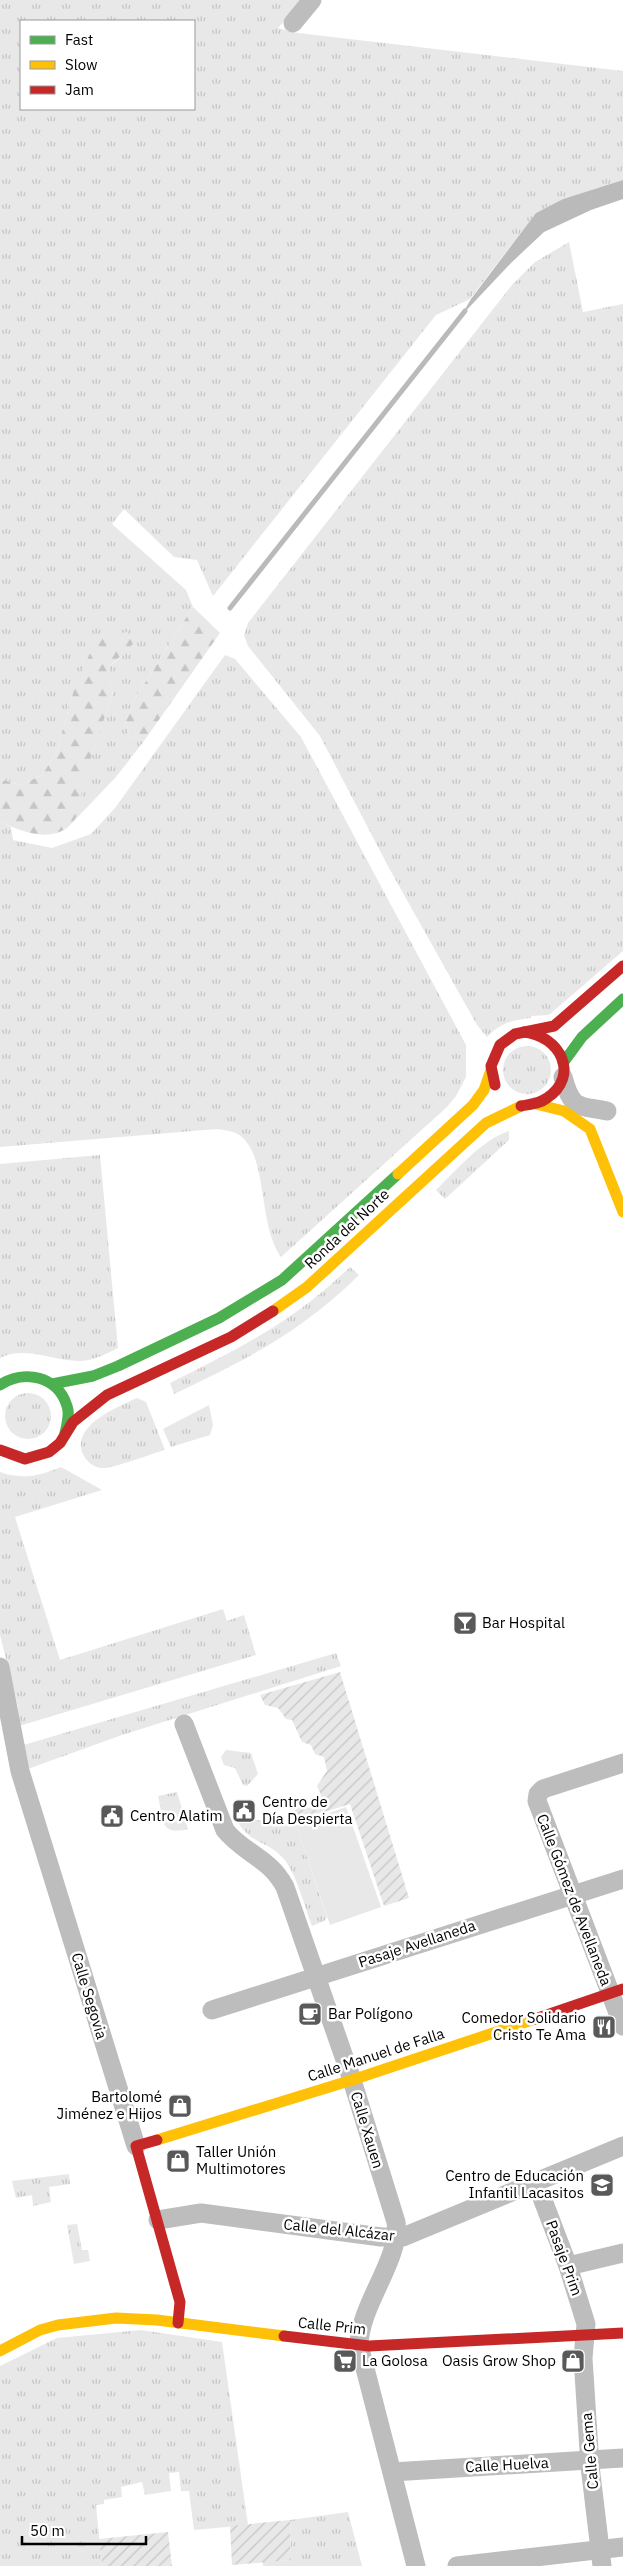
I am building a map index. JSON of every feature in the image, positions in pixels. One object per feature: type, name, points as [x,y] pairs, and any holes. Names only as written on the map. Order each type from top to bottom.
[{"type":"main road","points":[[524,1105],[504,1096],[492,1079],[492,1062],[500,1045],[515,1034],[554,1026],[623,966]]},
{"type":"main road","points":[[536,1104],[553,1094],[575,1045],[623,999]]},
{"type":"main road","points":[[524,1032],[546,1038],[558,1049],[563,1070]]},
{"type":"main road","name":"Ronda del Norte","points":[[52,1384],[93,1376],[118,1366],[219,1318],[282,1280],[473,1105],[484,1090],[491,1070]]},
{"type":"main road","points":[[536,1104],[553,1107],[579,1120],[594,1136],[623,1212]]},
{"type":"main road","name":"Ronda del Norte","points":[[0,1450],[12,1456],[25,1459],[38,1457],[56,1448],[76,1419],[106,1395],[231,1337],[271,1313],[307,1287],[486,1123],[524,1105],[536,1104]]},
{"type":"main road","points":[[0,1385],[15,1376],[28,1375],[41,1378],[52,1384],[61,1394],[67,1406],[68,1420],[65,1433]]},
{"type":"main road","name":"Calle Manuel de Falla","points":[[136,2146],[352,2080],[616,1991]]},
{"type":"main road","name":"Calle Segovia","points":[[136,2146],[180,2302],[178,2323]]},
{"type":"main road","name":"Calle Prim","points":[[13,2331],[40,2330],[66,2324],[116,2318],[178,2323],[359,2345],[384,2346],[623,2333]]},
{"type":"main road","name":"Calle Prim","points":[[0,2351],[40,2330]]},
{"type":"street","points":[[293,23],[312,0]]},
{"type":"street","points":[[563,1070],[569,1094],[580,1106],[615,1109]]},
{"type":"street","points":[[579,1120],[615,1109]]},
{"type":"street","name":"Calle Segovia","points":[[0,1667],[20,1772],[136,2146]]},
{"type":"street","name":"Calle Xauen","points":[[184,1724],[225,1830],[235,1840],[266,1861],[285,1887],[352,2080],[396,2222],[396,2238],[360,2328],[359,2345],[416,2566]]},
{"type":"street","name":"Calle Gómez de Avellaneda","points":[[623,1763],[543,1789],[538,1794],[537,1801],[572,1895],[616,1991],[623,2026]]},
{"type":"street","name":"Pasaje Avellaneda","points":[[212,2010],[623,1879]]},
{"type":"street","name":"Calle del Alcázar","points":[[158,2220],[200,2212],[396,2238],[623,2146]]},
{"type":"street","name":"Pasaje Prim","points":[[536,2182],[583,2310],[586,2335]]},
{"type":"street","points":[[568,2266],[623,2253]]},
{"type":"street","name":"Calle Gema","points":[[586,2335],[583,2358],[590,2460],[602,2558]]},
{"type":"street","name":"Calle Huelva","points":[[392,2472],[623,2458]]},
{"type":"street","points":[[457,2566],[602,2558],[623,2547]]},
{"type":"green space","points":[[0,0],[303,0],[278,28],[298,33],[623,71],[623,180],[563,199],[536,213],[470,299],[436,315],[213,596],[197,560],[174,557],[124,509],[112,524],[186,590],[193,607],[134,700],[126,720],[129,736],[144,741],[116,777],[72,823],[80,807],[81,786],[113,693],[109,680],[109,667],[127,652],[73,693],[57,752],[42,775],[21,785],[0,779]]},
{"type":"green space","points":[[569,242],[583,312],[623,304],[623,951],[549,1015],[531,1016],[531,1018],[507,1023],[497,1028],[487,1037],[477,1025],[389,868],[320,736],[248,646],[244,635],[248,623],[512,285],[535,262]]},
{"type":"green space","points":[[193,607],[220,633],[144,741],[129,736],[126,720],[134,700]]},
{"type":"green space","points":[[127,632],[134,643],[109,667],[109,680],[113,693],[83,781],[81,804],[75,820],[67,828],[57,833],[46,835],[22,831],[0,821],[0,779],[21,785],[42,775],[57,752],[73,693],[89,655],[103,638]]},
{"type":"green space","points":[[225,655],[235,659],[301,737],[466,1045],[466,1077],[456,1096],[447,1107],[281,1257],[269,1228],[256,1161],[250,1147],[242,1137],[233,1132],[217,1129],[0,1147],[0,821],[11,827],[13,840],[52,848],[91,834],[115,808]]},
{"type":"green space","points":[[527,1046],[536,1048],[544,1053],[549,1061],[551,1070],[549,1079],[544,1087],[536,1092],[527,1094],[518,1092],[510,1087],[505,1079],[503,1070],[505,1061],[510,1053],[518,1048]]},
{"type":"green space","points":[[509,1131],[509,1140],[445,1199],[436,1190],[488,1141]]},
{"type":"green space","points":[[100,1155],[118,1348],[95,1358],[81,1361],[20,1353],[0,1358],[0,1164]]},
{"type":"green space","points":[[350,1267],[359,1275],[316,1313],[273,1343],[226,1369],[174,1394],[170,1383],[220,1358],[286,1319],[329,1286]]},
{"type":"green space","points":[[23,1393],[33,1393],[45,1399],[50,1407],[50,1425],[45,1433],[37,1438],[23,1439],[15,1436],[8,1429],[5,1421],[5,1411],[8,1403],[15,1396]]},
{"type":"green space","points":[[137,1398],[146,1402],[165,1450],[107,1468],[93,1465],[83,1454],[81,1444],[84,1434],[98,1418]]},
{"type":"green space","points":[[209,1405],[213,1425],[210,1435],[171,1447],[163,1429]]},
{"type":"green space","points":[[61,1467],[102,1490],[15,1517],[60,1660],[223,1609],[227,1621],[244,1615],[256,1655],[19,1726],[18,1707],[0,1635],[0,1472],[16,1476],[31,1476]]},
{"type":"green space","points":[[336,1653],[341,1666],[122,1735],[25,1770],[20,1746]]},
{"type":"green space","points":[[340,1672],[409,1898],[384,1906],[350,1804],[298,1820],[293,1815],[297,1805],[311,1808],[321,1795],[317,1786],[327,1771],[324,1757],[315,1754],[311,1745],[302,1742],[292,1720],[286,1719],[278,1708],[265,1705],[260,1695]]},
{"type":"green space","points":[[226,1750],[251,1753],[258,1774],[247,1786],[243,1785],[235,1768],[224,1765],[221,1757]]},
{"type":"green space","points":[[177,1792],[188,1829],[179,1831],[167,1828],[164,1824],[158,1796]]},
{"type":"green space","points":[[346,1807],[381,1907],[330,1925],[296,1825]]},
{"type":"green space","points":[[235,1817],[296,1825],[327,1917],[324,1921],[312,1926],[288,1864],[276,1852],[246,1833]]},
{"type":"green space","points":[[69,2174],[70,2184],[49,2187],[51,2202],[33,2206],[32,2195],[16,2198],[12,2181]]},
{"type":"green space","points":[[77,2224],[82,2250],[88,2250],[90,2261],[74,2264],[67,2225]]},
{"type":"green space","points":[[141,2330],[222,2342],[248,2525],[194,2530],[189,2491],[181,2491],[179,2472],[169,2473],[171,2491],[145,2495],[142,2482],[121,2487],[122,2497],[104,2500],[104,2504],[96,2505],[102,2566],[0,2566],[0,2366],[57,2338]]},
{"type":"green space","points":[[348,2512],[362,2566],[263,2566],[263,2562],[291,2560],[290,2520]]},
{"type":"green space","points":[[290,2520],[291,2560],[232,2565],[230,2526]]},
{"type":"green space","points":[[168,2532],[172,2566],[102,2566],[99,2539]]},
{"type":"shaded area","points":[[623,180],[623,199],[591,210],[544,232],[512,262],[461,316],[471,299],[536,213],[563,199]]},
{"type":"waterway","points":[[230,608],[465,311]]},
{"type":"traffic: fast","points":[[563,1063],[582,1037],[623,999]]},
{"type":"traffic: fast","points":[[52,1384],[93,1376],[118,1366],[219,1318],[282,1280],[398,1174]]},
{"type":"traffic: fast","points":[[0,1385],[19,1377],[39,1378],[48,1382],[63,1396],[68,1409],[65,1433]]},
{"type":"traffic: slow","points":[[398,1174],[473,1105],[484,1090],[491,1070]]},
{"type":"traffic: slow","points":[[536,1104],[564,1111],[590,1129],[623,1212]]},
{"type":"traffic: slow","points":[[273,1311],[307,1287],[486,1123],[521,1106]]},
{"type":"traffic: slow","points":[[157,2140],[352,2080],[535,2019]]},
{"type":"traffic: slow","points":[[0,2351],[40,2330],[58,2325],[116,2318],[157,2320],[284,2336]]},
{"type":"traffic: jam","points":[[495,1085],[491,1066],[500,1045],[515,1034],[554,1026],[623,966]]},
{"type":"traffic: jam","points":[[521,1106],[538,1103],[547,1098],[557,1089],[563,1079],[564,1069],[562,1058],[548,1041],[537,1035],[524,1032]]},
{"type":"traffic: jam","points":[[0,1450],[25,1459],[49,1452],[60,1443],[73,1422],[107,1395],[231,1337],[273,1311]]},
{"type":"traffic: jam","points":[[535,2019],[623,1989]]},
{"type":"traffic: jam","points":[[157,2140],[136,2146],[180,2302],[178,2323]]},
{"type":"traffic: jam","points":[[284,2336],[369,2346],[623,2333]]},
{"type":"place","name":"Bar Hospital","points":[[465,1623]]},
{"type":"place","name":"Centro de Día Despierta","points":[[244,1811]]},
{"type":"place","name":"Centro Alatim","points":[[112,1816]]},
{"type":"place","name":"Bar Polígono","points":[[310,2014]]},
{"type":"place","name":"Comedor Solidario Cristo Te Ama","points":[[604,2027]]},
{"type":"place","name":"Bartolomé Jiménez e Hijos","points":[[180,2106]]},
{"type":"place","name":"Taller Unión Multimotores","points":[[178,2161]]},
{"type":"place","name":"Centro de Educación Infantil Lacasitos","points":[[602,2185]]},
{"type":"place","name":"La Golosa","points":[[345,2361]]},
{"type":"place","name":"Oasis Grow Shop","points":[[573,2361]]}]
